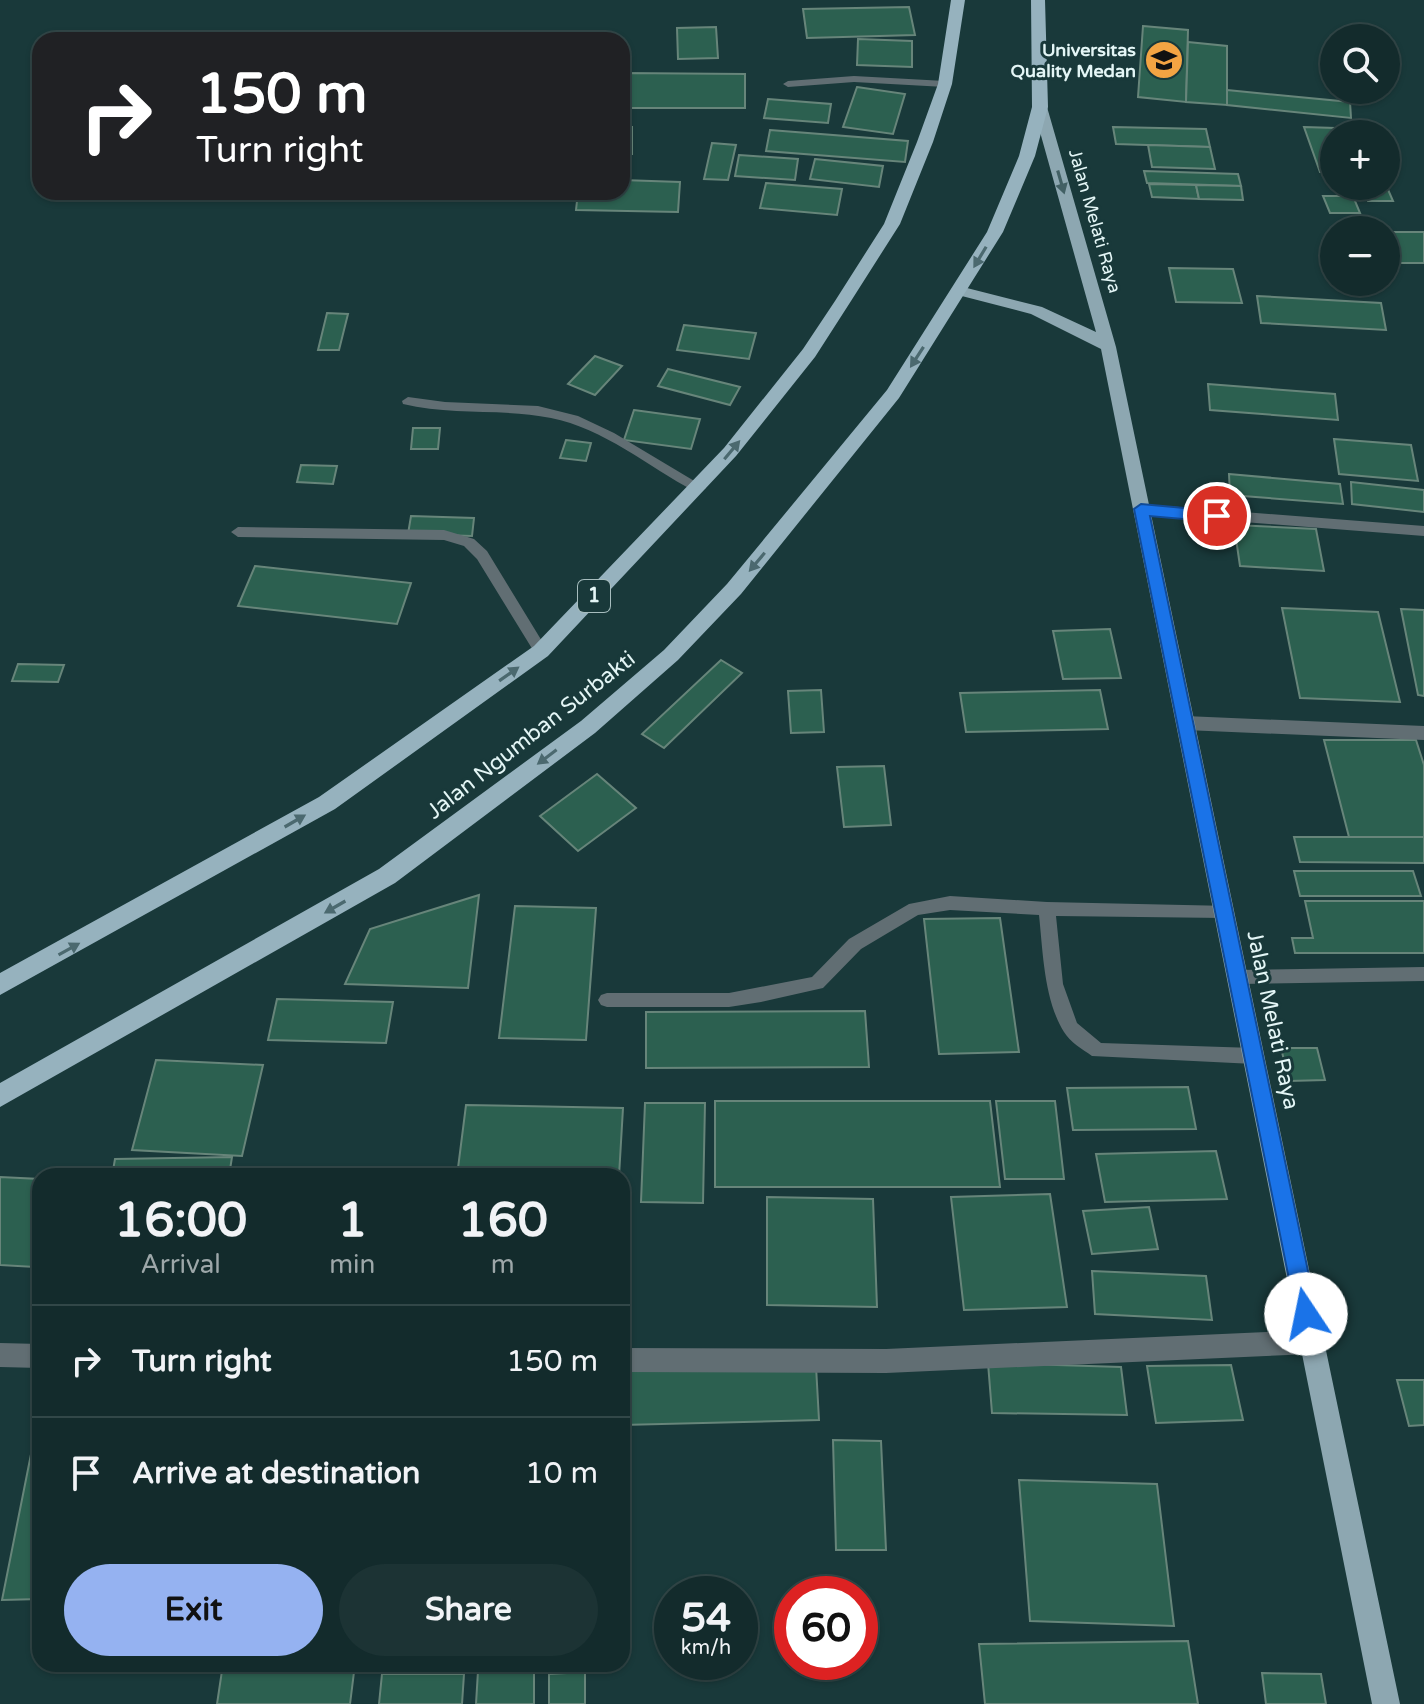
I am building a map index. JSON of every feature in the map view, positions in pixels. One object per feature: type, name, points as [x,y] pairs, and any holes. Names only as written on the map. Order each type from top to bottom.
[{"type":"highway","name":"1","points":[[0,985],[327,803],[541,651],[699,488],[809,353],[892,224],[945,84],[958,0]]},
{"type":"highway","name":"Jalan Ngumban Surbakti","points":[[0,1096],[387,876],[588,727],[671,655],[734,589],[893,394],[995,232],[1027,156],[1040,107],[1038,0]]},
{"type":"main road","name":"Jalan Melati Raya","points":[[1040,107],[1108,347],[1386,1704]]},
{"type":"main road","points":[[959,291],[1040,309],[1076,326],[1108,347]]},
{"type":"street","points":[[1185,723],[1424,733]]},
{"type":"street","points":[[630,1360],[886,1361],[1312,1342]]},
{"type":"street","points":[[0,1355],[32,1356]]},
{"type":"lane","points":[[788,84],[854,79],[945,84]]},
{"type":"lane","points":[[408,401],[438,407],[557,415],[591,428],[699,488]]},
{"type":"lane","points":[[1141,509],[1424,531]]},
{"type":"lane","points":[[238,532],[444,535],[469,542],[482,555],[541,651]]},
{"type":"lane","points":[[607,1000],[729,1000],[817,983],[855,944],[915,909],[950,903],[1047,909],[1224,911]]},
{"type":"lane","points":[[1047,909],[1055,984],[1070,1027],[1098,1051],[1254,1056]]},
{"type":"lane","points":[[1237,977],[1424,974]]},
{"type":"building","points":[[909,7],[915,35],[807,38],[803,9]]},
{"type":"building","name":"Universitas Quality Medan","points":[[1143,26],[1188,30],[1186,102],[1138,97]]},
{"type":"building","points":[[716,27],[718,58],[678,59],[677,28]]},
{"type":"building","points":[[858,39],[912,41],[912,67],[857,65]]},
{"type":"building","points":[[1188,42],[1227,46],[1227,105],[1186,102]]},
{"type":"building","points":[[630,73],[745,74],[745,108],[630,108]]},
{"type":"building","points":[[857,87],[905,94],[893,134],[843,127]]},
{"type":"building","points":[[1227,90],[1320,99],[1320,104],[1350,104],[1351,118],[1227,105]]},
{"type":"building","points":[[768,99],[831,104],[828,123],[764,118]]},
{"type":"building","points":[[630,127],[632,127],[630,154]]},
{"type":"building","points":[[1113,127],[1206,129],[1210,147],[1116,144]]},
{"type":"building","points":[[1304,127],[1320,128],[1320,172]]},
{"type":"building","points":[[770,130],[908,141],[905,162],[766,151]]},
{"type":"building","points":[[712,143],[736,145],[728,180],[704,179]]},
{"type":"building","points":[[1148,145],[1210,147],[1215,169],[1152,167]]},
{"type":"building","points":[[739,155],[798,159],[795,180],[735,176]]},
{"type":"building","points":[[815,159],[883,166],[879,187],[810,179]]},
{"type":"building","points":[[1144,171],[1238,174],[1241,186],[1147,183]]},
{"type":"building","points":[[630,180],[680,182],[678,212],[576,210],[577,200],[630,200]]},
{"type":"building","points":[[766,183],[842,189],[837,215],[760,208]]},
{"type":"building","points":[[1149,184],[1196,185],[1199,199],[1152,197]]},
{"type":"building","points":[[1196,185],[1241,186],[1243,200],[1199,199]]},
{"type":"building","points":[[1325,200],[1355,200],[1360,213],[1330,213]]},
{"type":"building","points":[[1400,232],[1424,232],[1424,263],[1400,263]]},
{"type":"building","points":[[1169,268],[1233,269],[1242,303],[1176,302]]},
{"type":"building","points":[[1257,296],[1381,303],[1386,330],[1261,323]]},
{"type":"building","points":[[327,313],[348,314],[339,350],[318,350]]},
{"type":"building","points":[[684,325],[756,333],[749,359],[677,350]]},
{"type":"building","points":[[595,356],[622,366],[595,395],[568,384]]},
{"type":"building","points":[[668,369],[740,387],[730,405],[658,386]]},
{"type":"building","points":[[1208,384],[1335,394],[1338,420],[1210,410]]},
{"type":"building","points":[[634,410],[700,419],[691,449],[624,440]]},
{"type":"building","points":[[413,428],[440,428],[438,449],[411,449]]},
{"type":"building","points":[[1334,439],[1411,445],[1418,481],[1339,474]]},
{"type":"building","points":[[566,440],[591,443],[586,461],[560,458]]},
{"type":"building","points":[[301,465],[337,466],[333,484],[297,482]]},
{"type":"building","points":[[1229,474],[1340,484],[1343,504],[1230,495]]},
{"type":"building","points":[[1351,482],[1424,490],[1424,512],[1352,504]]},
{"type":"building","points":[[411,516],[474,518],[472,536],[408,534]]},
{"type":"building","points":[[1234,525],[1316,529],[1324,571],[1240,566]]},
{"type":"building","points":[[255,566],[411,583],[397,624],[238,606]]},
{"type":"building","points":[[1282,608],[1378,612],[1400,702],[1300,698]]},
{"type":"building","points":[[1401,609],[1424,610],[1424,696],[1418,695]]},
{"type":"building","points":[[1110,629],[1121,678],[1063,679],[1053,631]]},
{"type":"building","points":[[721,660],[742,673],[664,748],[642,734]]},
{"type":"building","points":[[18,664],[64,665],[58,682],[12,681]]},
{"type":"building","points":[[821,690],[824,732],[791,733],[788,691]]},
{"type":"building","points":[[1100,690],[1108,729],[966,732],[960,693]]},
{"type":"building","points":[[1324,740],[1416,740],[1424,765],[1424,837],[1349,837]]},
{"type":"building","points":[[884,766],[891,825],[844,827],[837,767]]},
{"type":"building","points":[[597,774],[636,808],[578,851],[540,816]]},
{"type":"building","points":[[1294,837],[1424,837],[1424,863],[1300,862]]},
{"type":"building","points":[[1294,871],[1413,871],[1421,896],[1300,896]]},
{"type":"building","points":[[479,895],[468,988],[345,984],[370,929]]},
{"type":"building","points":[[1305,901],[1424,901],[1424,953],[1295,953],[1292,938],[1313,938]]},
{"type":"building","points":[[515,906],[596,908],[586,1040],[499,1038]]},
{"type":"building","points":[[1000,918],[1019,1052],[939,1054],[924,919]]},
{"type":"building","points":[[277,999],[393,1002],[386,1043],[268,1040]]},
{"type":"building","points":[[865,1011],[869,1067],[646,1068],[646,1012]]},
{"type":"building","points":[[1281,1048],[1317,1048],[1325,1080],[1289,1081]]},
{"type":"building","points":[[156,1060],[263,1065],[242,1156],[132,1150]]},
{"type":"building","points":[[1188,1087],[1196,1129],[1073,1130],[1067,1088]]},
{"type":"building","points":[[715,1101],[990,1101],[1000,1187],[715,1187]]},
{"type":"building","points":[[996,1101],[1055,1101],[1064,1179],[1005,1179]]},
{"type":"building","points":[[645,1103],[705,1103],[703,1203],[641,1202]]},
{"type":"building","points":[[466,1105],[623,1108],[619,1168],[458,1168]]},
{"type":"building","points":[[1216,1151],[1227,1199],[1105,1202],[1096,1154]]},
{"type":"building","points":[[232,1157],[230,1168],[113,1168],[115,1159]]},
{"type":"building","points":[[0,1177],[32,1179],[32,1267],[0,1265]]},
{"type":"building","points":[[1050,1194],[1067,1307],[964,1310],[951,1197]]},
{"type":"building","points":[[767,1197],[873,1199],[877,1307],[767,1305]]},
{"type":"building","points":[[1149,1207],[1158,1249],[1092,1254],[1083,1211]]},
{"type":"building","points":[[1092,1271],[1206,1276],[1212,1320],[1095,1314]]},
{"type":"building","points":[[988,1363],[1121,1367],[1127,1415],[992,1413]]},
{"type":"building","points":[[1231,1365],[1243,1420],[1156,1423],[1147,1366]]},
{"type":"building","points":[[816,1366],[819,1420],[630,1425],[630,1371]]},
{"type":"building","points":[[1397,1380],[1424,1380],[1424,1425],[1409,1426]]},
{"type":"building","points":[[833,1440],[881,1441],[886,1550],[836,1550]]},
{"type":"building","points":[[32,1449],[32,1599],[2,1600]]},
{"type":"building","points":[[1019,1480],[1157,1484],[1174,1626],[1030,1621]]},
{"type":"building","points":[[1188,1641],[1198,1704],[985,1704],[979,1644]]},
{"type":"building","points":[[222,1672],[354,1672],[350,1704],[217,1704]]},
{"type":"building","points":[[478,1672],[534,1672],[534,1704],[476,1704]]},
{"type":"building","points":[[585,1672],[585,1704],[549,1704],[549,1674]]},
{"type":"building","points":[[1262,1673],[1321,1674],[1326,1704],[1266,1704]]},
{"type":"building","points":[[382,1674],[464,1674],[462,1704],[379,1704]]},
{"type":"place","name":"Universitas Quality Medan","points":[[1164,60]]},
{"type":"route","points":[[1217,516],[1141,509],[1306,1314]]}]
